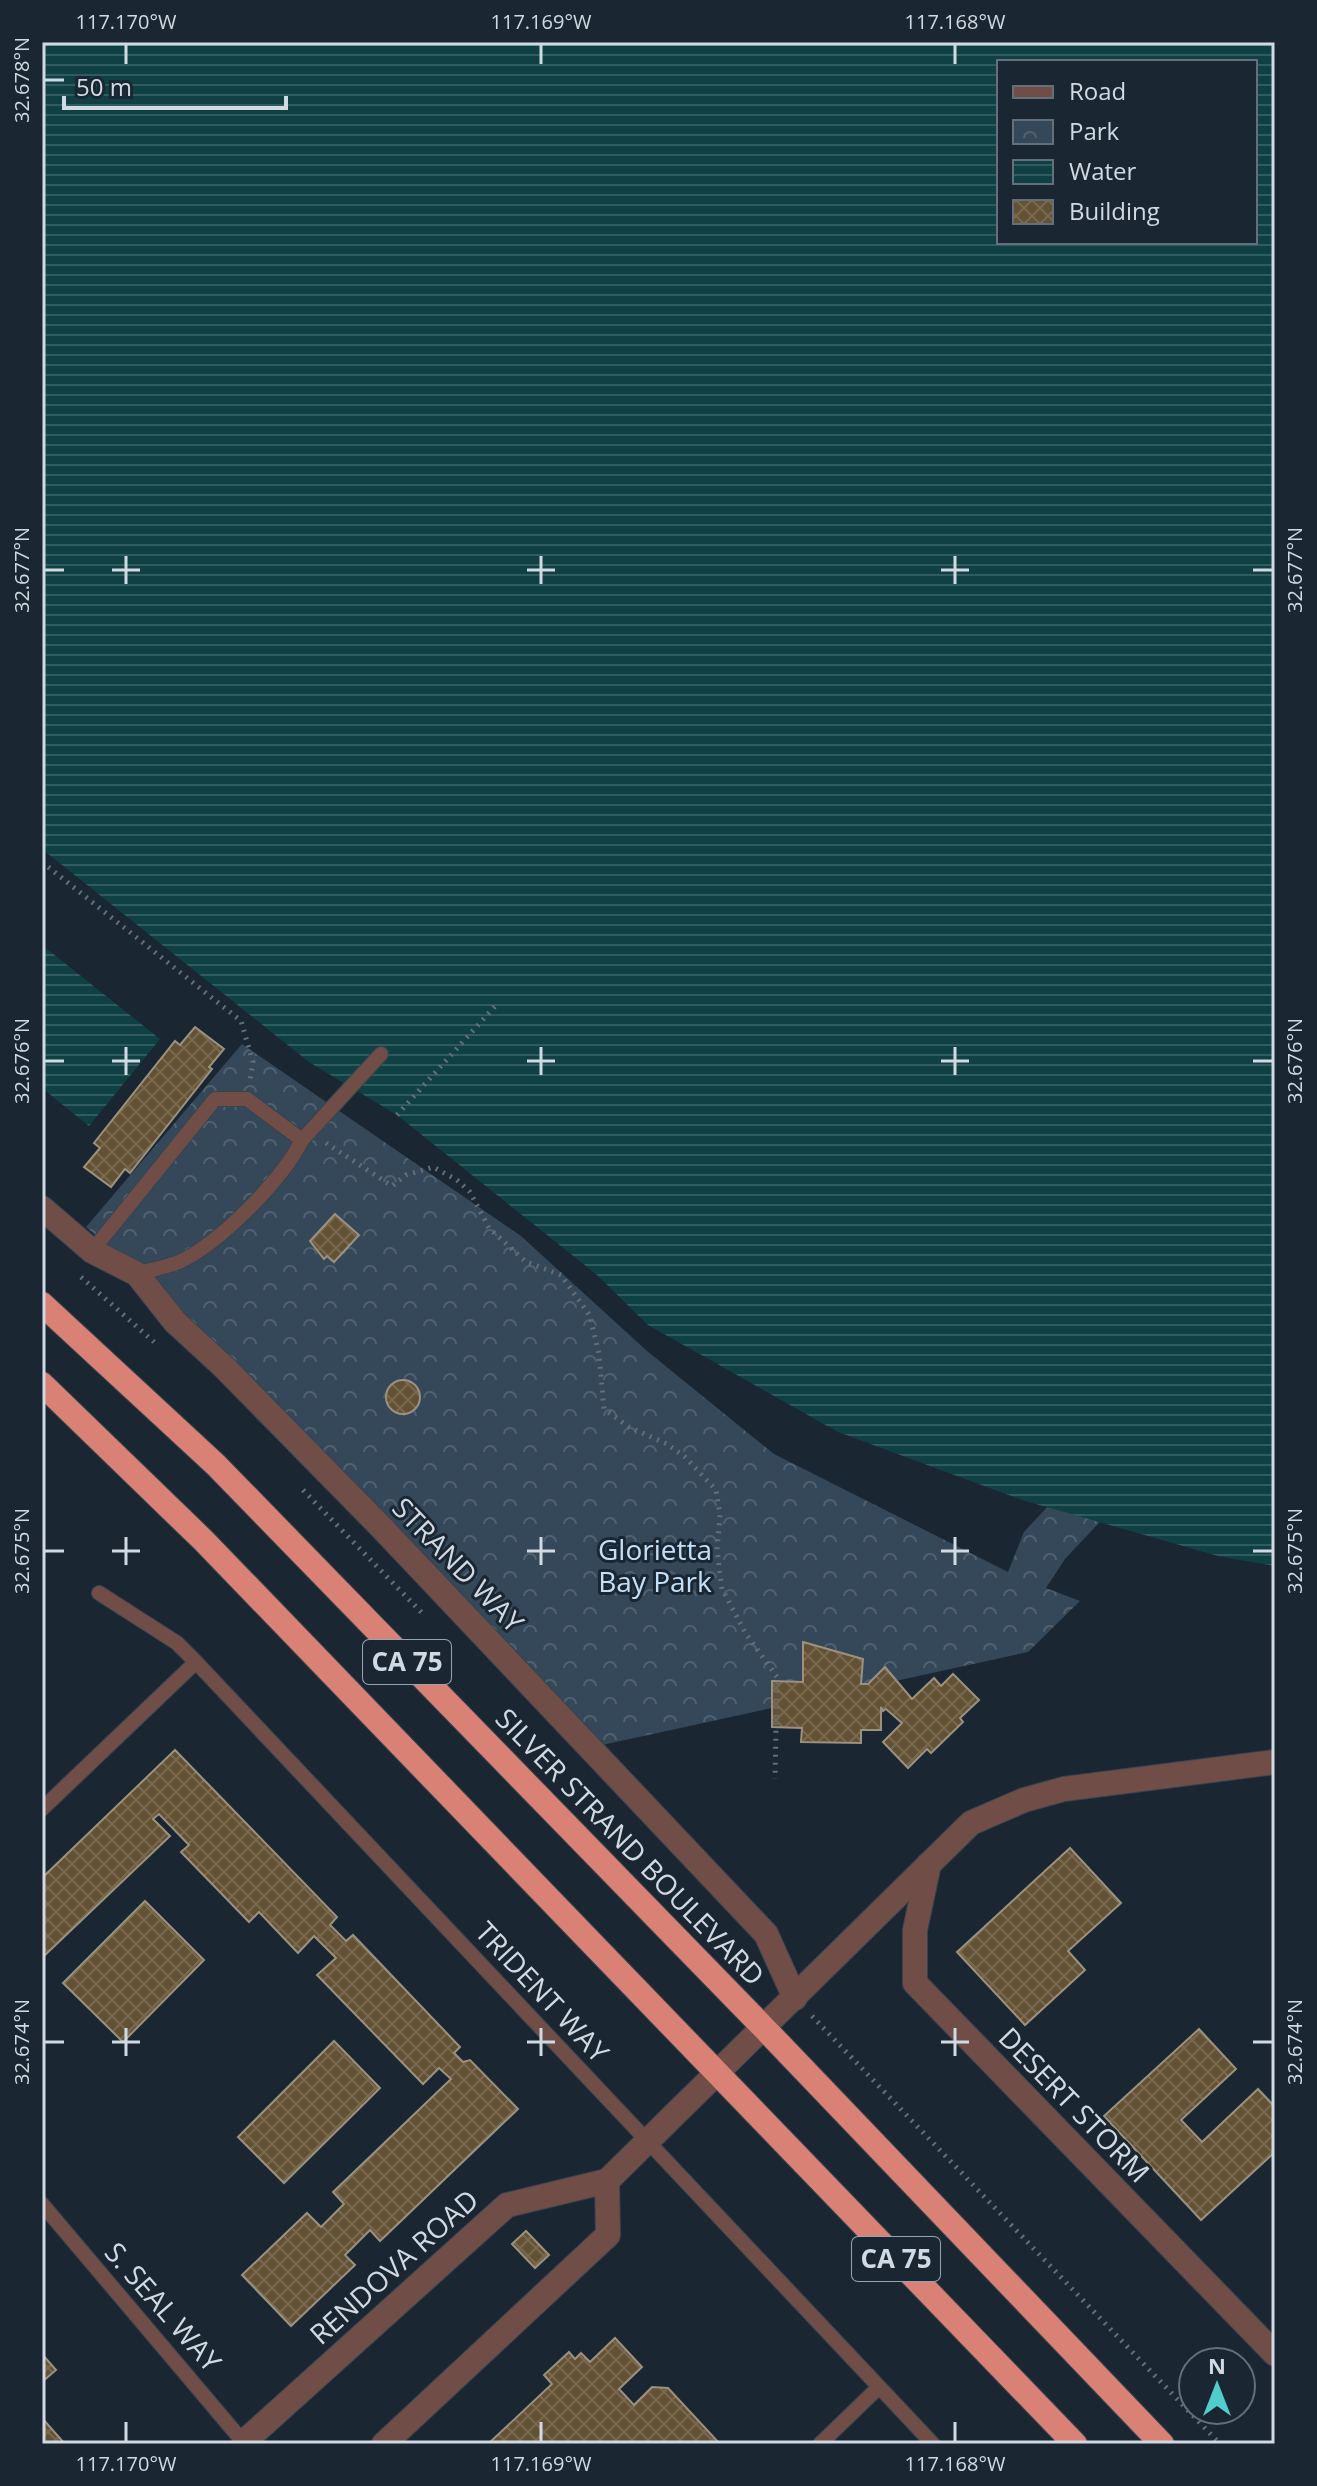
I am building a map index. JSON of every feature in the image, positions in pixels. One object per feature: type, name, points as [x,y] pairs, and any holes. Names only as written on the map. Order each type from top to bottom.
[{"type":"highway","name":"SILVER STRAND BOULEVARD","points":[[42,1304],[216,1465],[764,2028],[1162,2444]]},
{"type":"highway","name":"CA 75","points":[[42,1384],[204,1541],[1075,2444]]},
{"type":"street","name":"STRAND WAY","points":[[42,1208],[92,1251],[137,1274],[175,1322],[224,1367],[371,1517],[766,1934],[795,1998]]},
{"type":"street","points":[[384,2444],[608,2235],[607,2181],[971,1823],[1024,1800],[1064,1789],[1275,1762]]},
{"type":"street","name":"DESERT STORM","points":[[929,1864],[915,1930],[915,1983],[1275,2354]]},
{"type":"street","name":"RENDOVA ROAD","points":[[244,2443],[507,2205],[607,2181]]},
{"type":"lane","points":[[137,1274],[180,1261],[225,1230],[292,1160],[305,1136],[381,1054]]},
{"type":"lane","points":[[92,1251],[215,1099],[247,1099],[305,1136]]},
{"type":"lane","name":"TRIDENT WAY","points":[[99,1593],[177,1643],[196,1662],[933,2444]]},
{"type":"lane","points":[[42,1809],[196,1662]]},
{"type":"lane","name":"S. SEAL WAY","points":[[42,2204],[244,2443]]},
{"type":"lane","points":[[820,2444],[878,2388]]},
{"type":"path","points":[[42,862],[241,1021],[253,1062],[247,1099]]},
{"type":"path","points":[[397,1115],[496,1005]]},
{"type":"path","points":[[305,1136],[392,1186],[406,1175],[433,1167],[457,1180],[470,1192],[489,1228],[498,1237],[526,1262],[561,1275],[590,1316],[599,1354],[604,1409],[629,1427],[667,1444],[685,1457],[716,1490],[720,1515],[717,1550],[722,1589],[746,1634],[777,1677],[775,1779]]},
{"type":"green space","name":"Glorietta Bay Park","points":[[242,1044],[521,1236],[647,1351],[774,1454],[1008,1572],[1024,1532],[1157,1389],[1192,1424],[1065,1559],[1046,1588],[1080,1601],[1028,1652],[602,1745],[266,1392],[164,1294],[86,1227]]},
{"type":"water","points":[[42,42],[1275,42],[1275,1566],[1218,1556],[1022,1500],[838,1432],[648,1325],[597,1275],[397,1115],[309,1062],[42,849]]},
{"type":"water","points":[[42,945],[160,1039],[89,1126],[42,1088]]},
{"type":"building","points":[[195,1027],[224,1049],[209,1067],[212,1069],[130,1173],[125,1169],[111,1187],[84,1167],[100,1148],[94,1143],[175,1041],[180,1045]]},
{"type":"building","points":[[335,1214],[359,1235],[334,1262],[327,1256],[324,1259],[310,1241]]},
{"type":"building","points":[[403,1380],[415,1385],[420,1397],[415,1409],[403,1414],[391,1409],[386,1397],[391,1385]]},
{"type":"building","points":[[803,1642],[863,1659],[861,1684],[868,1684],[885,1667],[912,1699],[934,1678],[941,1686],[953,1674],[979,1700],[960,1718],[963,1722],[931,1753],[927,1749],[908,1768],[883,1742],[902,1723],[881,1707],[881,1730],[861,1730],[861,1743],[801,1742],[802,1728],[772,1727],[772,1681],[803,1682]]},
{"type":"building","points":[[175,1750],[337,1917],[330,1925],[346,1941],[353,1935],[460,2047],[454,2053],[463,2062],[470,2060],[518,2109],[380,2241],[370,2230],[345,2255],[355,2265],[291,2326],[242,2275],[307,2213],[321,2227],[344,2204],[333,2192],[451,2079],[439,2068],[423,2084],[317,1975],[336,1958],[314,1936],[298,1953],[259,1912],[249,1922],[181,1852],[189,1845],[159,1814],[153,1819],[170,1836],[42,1958],[42,1878]]},
{"type":"building","points":[[1070,1848],[1121,1903],[1068,1951],[1085,1970],[1025,2025],[957,1952]]},
{"type":"building","points":[[145,1901],[204,1960],[123,2042],[63,1983]]},
{"type":"building","points":[[1199,2029],[1236,2069],[1181,2120],[1202,2142],[1258,2089],[1275,2107],[1275,2152],[1201,2220],[1104,2116]]},
{"type":"building","points":[[334,2041],[380,2088],[284,2183],[238,2137]]},
{"type":"building","points":[[526,2231],[549,2255],[535,2268],[512,2244]]},
{"type":"building","points":[[615,2338],[642,2367],[619,2389],[634,2405],[652,2387],[668,2388],[720,2444],[488,2444],[552,2384],[544,2375],[569,2352],[575,2359],[581,2353],[590,2362]]},
{"type":"building","points":[[42,2354],[56,2370],[42,2382]]},
{"type":"building","points":[[42,2418],[65,2444],[42,2444]]}]
